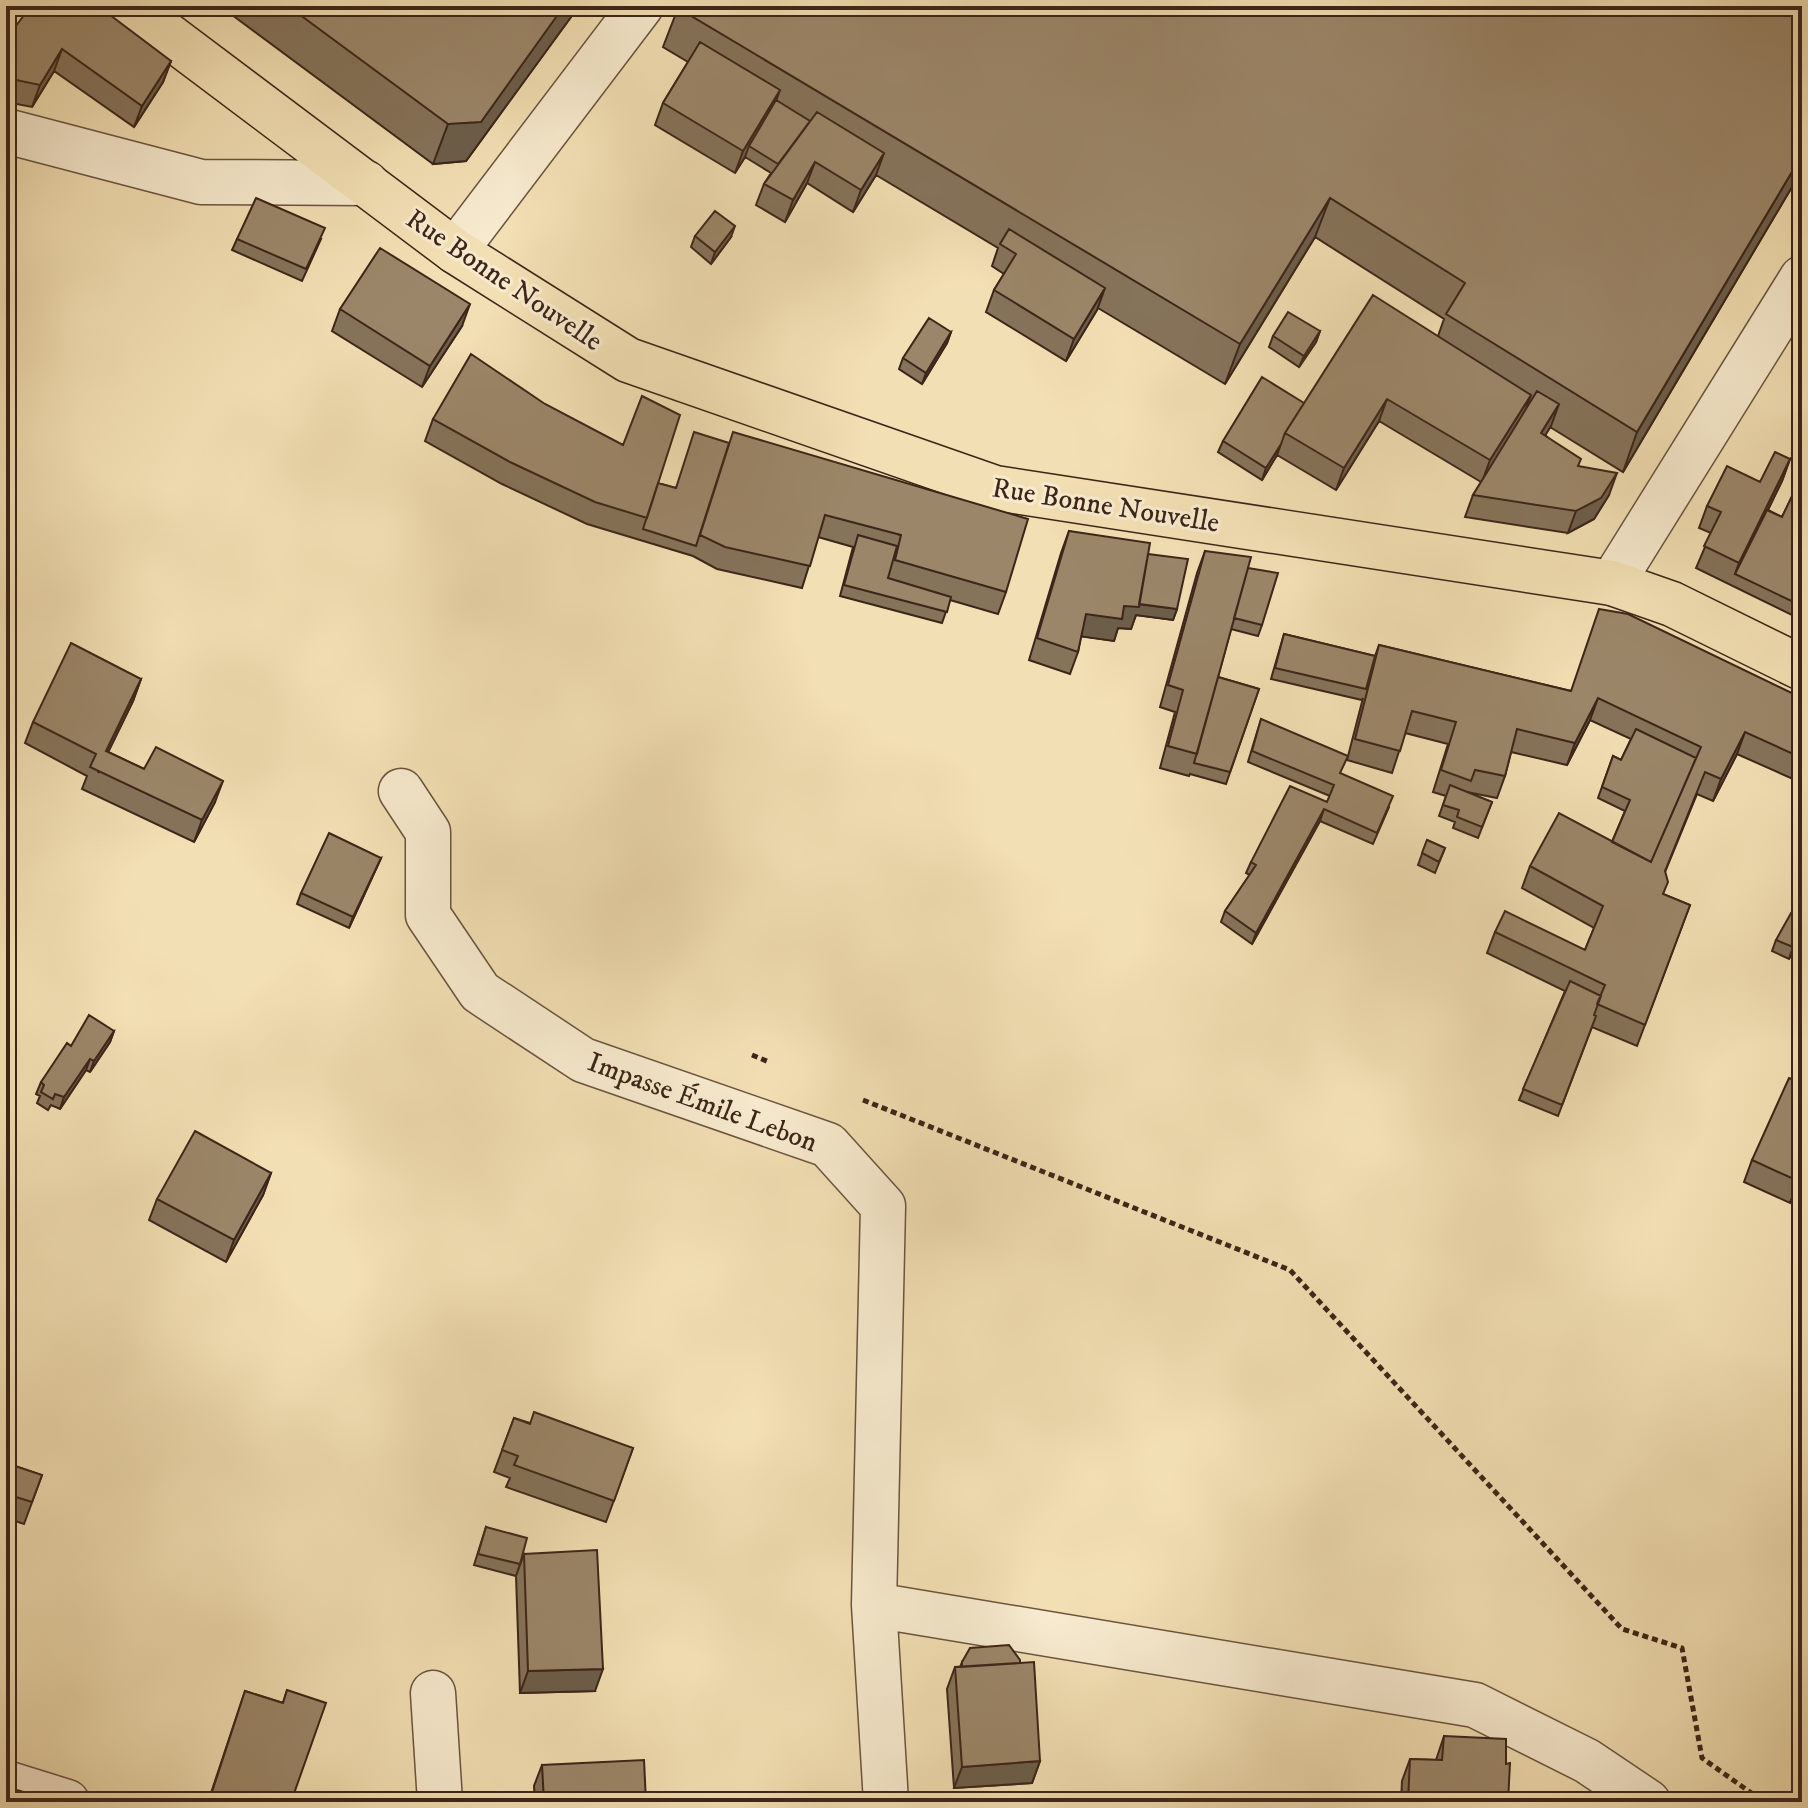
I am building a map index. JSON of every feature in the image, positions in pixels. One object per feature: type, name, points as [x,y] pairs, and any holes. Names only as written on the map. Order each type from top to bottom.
[{"type":"main road","name":"Rue Bonne Nouvelle","points":[[129,6],[455,251],[628,360],[995,488],[1612,583],[1672,604],[1802,668]]},
{"type":"street","points":[[455,251],[641,6]]},
{"type":"street","points":[[6,131],[201,182],[366,183]]},
{"type":"street","points":[[1612,583],[1802,278]]},
{"type":"street","name":"Impasse Émile Lebon","points":[[401,791],[428,832],[428,915],[480,992],[583,1060],[828,1145],[883,1206],[874,1605],[886,1802]]},
{"type":"street","points":[[874,1605],[1475,1705],[1587,1761],[1648,1802]]},
{"type":"street","points":[[433,1693],[440,1802]]},
{"type":"street","points":[[6,1783],[67,1802]]},
{"type":"path","points":[[752,1055],[781,1067]]},
{"type":"path","points":[[853,1096],[1290,1270],[1622,1629],[1682,1648],[1702,1758],[1764,1802]]},
{"type":"building","points":[[31,6],[98,6],[171,61],[142,106],[62,49],[40,85],[6,78],[6,39]]},
{"type":"building","points":[[288,6],[564,6],[481,122],[448,124]]},
{"type":"building","points":[[679,6],[1802,6],[1802,155],[1637,432],[1446,314],[1465,283],[1330,198],[1240,344]]},
{"type":"building","points":[[700,42],[780,90],[743,151],[663,103]]},
{"type":"building","points":[[776,100],[810,121],[778,164],[749,146]]},
{"type":"building","points":[[817,112],[884,153],[861,190],[815,162],[793,200],[764,184]]},
{"type":"building","points":[[256,198],[325,228],[306,269],[237,239]]},
{"type":"building","points":[[715,211],[735,226],[715,252],[695,236]]},
{"type":"building","points":[[1009,229],[1105,288],[1074,339],[994,290],[1016,254],[1000,244]]},
{"type":"building","points":[[380,248],[470,304],[430,366],[340,309]]},
{"type":"building","points":[[1373,295],[1531,395],[1490,460],[1387,399],[1344,468],[1285,433]]},
{"type":"building","points":[[1288,312],[1320,331],[1304,356],[1273,336]]},
{"type":"building","points":[[929,318],[951,332],[926,373],[903,358]]},
{"type":"building","points":[[1802,353],[1802,367],[1796,363]]},
{"type":"building","points":[[471,354],[545,404],[623,445],[642,396],[680,415],[647,518],[595,502],[510,462],[433,419]]},
{"type":"building","points":[[1262,377],[1304,403],[1266,468],[1223,441]]},
{"type":"building","points":[[1537,391],[1559,404],[1541,433],[1581,459],[1578,466],[1617,473],[1601,498],[1576,511],[1473,495]]},
{"type":"building","points":[[694,432],[729,443],[696,546],[643,529],[658,483],[676,488]]},
{"type":"building","points":[[733,432],[1028,519],[1006,592],[895,560],[901,535],[825,515],[810,566],[725,547],[700,535]]},
{"type":"building","points":[[1775,452],[1790,459],[1739,563],[1704,546],[1721,512],[1707,506],[1727,466],[1760,482]]},
{"type":"building","points":[[1801,477],[1802,606],[1735,574],[1767,510],[1782,517]]},
{"type":"building","points":[[1069,531],[1150,543],[1139,607],[1124,606],[1122,619],[1086,614],[1078,652],[1037,638]]},
{"type":"building","points":[[858,535],[897,546],[888,578],[951,597],[947,612],[844,585]]},
{"type":"building","points":[[1205,551],[1251,557],[1197,754],[1168,746],[1183,690],[1168,685]]},
{"type":"building","points":[[1148,554],[1188,559],[1177,609],[1139,604]]},
{"type":"building","points":[[1248,568],[1278,573],[1262,625],[1234,618]]},
{"type":"building","points":[[1599,609],[1628,614],[1802,698],[1802,758],[1745,732],[1721,779],[1705,772],[1665,871],[1668,882],[1663,894],[1690,905],[1645,1025],[1597,1004],[1605,985],[1495,932],[1505,911],[1585,950],[1603,906],[1530,866],[1559,813],[1651,862],[1701,747],[1598,698],[1575,743],[1517,729],[1505,776],[1475,770],[1471,781],[1441,770],[1456,722],[1412,711],[1400,751],[1355,739],[1379,645],[1571,691]]},
{"type":"building","points":[[1284,634],[1375,656],[1366,689],[1275,668]]},
{"type":"building","points":[[71,643],[141,679],[106,751],[144,769],[156,747],[223,781],[202,820],[90,767],[96,754],[33,722]]},
{"type":"building","points":[[1218,677],[1259,689],[1230,772],[1194,763]]},
{"type":"building","points":[[1261,719],[1348,756],[1340,773],[1393,796],[1377,833],[1324,809],[1256,933],[1225,911],[1256,865],[1251,862],[1290,786],[1327,802],[1334,785],[1252,751]]},
{"type":"building","points":[[1636,729],[1696,758],[1651,862],[1612,842],[1630,800],[1602,787],[1613,756],[1621,760]]},
{"type":"building","points":[[1450,785],[1492,802],[1482,827],[1457,817],[1459,810],[1443,805]]},
{"type":"building","points":[[329,833],[381,858],[353,917],[301,893]]},
{"type":"building","points":[[1427,840],[1445,848],[1439,862],[1422,853]]},
{"type":"building","points":[[1791,913],[1802,919],[1802,929],[1793,947],[1776,940]]},
{"type":"building","points":[[1570,981],[1601,996],[1562,1105],[1523,1089]]},
{"type":"building","points":[[89,1015],[114,1031],[64,1097],[55,1094],[53,1099],[41,1092],[44,1085],[41,1082],[67,1043],[71,1046]]},
{"type":"building","points":[[1789,1078],[1802,1083],[1802,1171],[1798,1181],[1752,1160]]},
{"type":"building","points":[[195,1131],[271,1173],[234,1240],[157,1199]]},
{"type":"building","points":[[534,1412],[633,1448],[614,1501],[514,1465],[518,1456],[502,1450],[514,1418],[530,1424]]},
{"type":"building","points":[[6,1463],[42,1475],[32,1502],[6,1494]]},
{"type":"building","points":[[486,1527],[527,1538],[520,1564],[478,1554]]},
{"type":"building","points":[[597,1550],[603,1669],[528,1671],[524,1554]]},
{"type":"building","points":[[1009,1645],[1020,1663],[962,1667],[970,1648]]},
{"type":"building","points":[[1034,1662],[1040,1761],[962,1767],[955,1667]]},
{"type":"building","points":[[287,1690],[326,1703],[291,1802],[243,1802],[212,1792],[245,1691],[283,1703]]},
{"type":"building","points":[[1444,1736],[1506,1739],[1506,1764],[1510,1763],[1508,1802],[1408,1802],[1410,1759],[1442,1760]]},
{"type":"building","points":[[644,1760],[646,1802],[544,1802],[542,1765]]},
{"type":"building","points":[[6,1787],[59,1802],[6,1802]]}]
